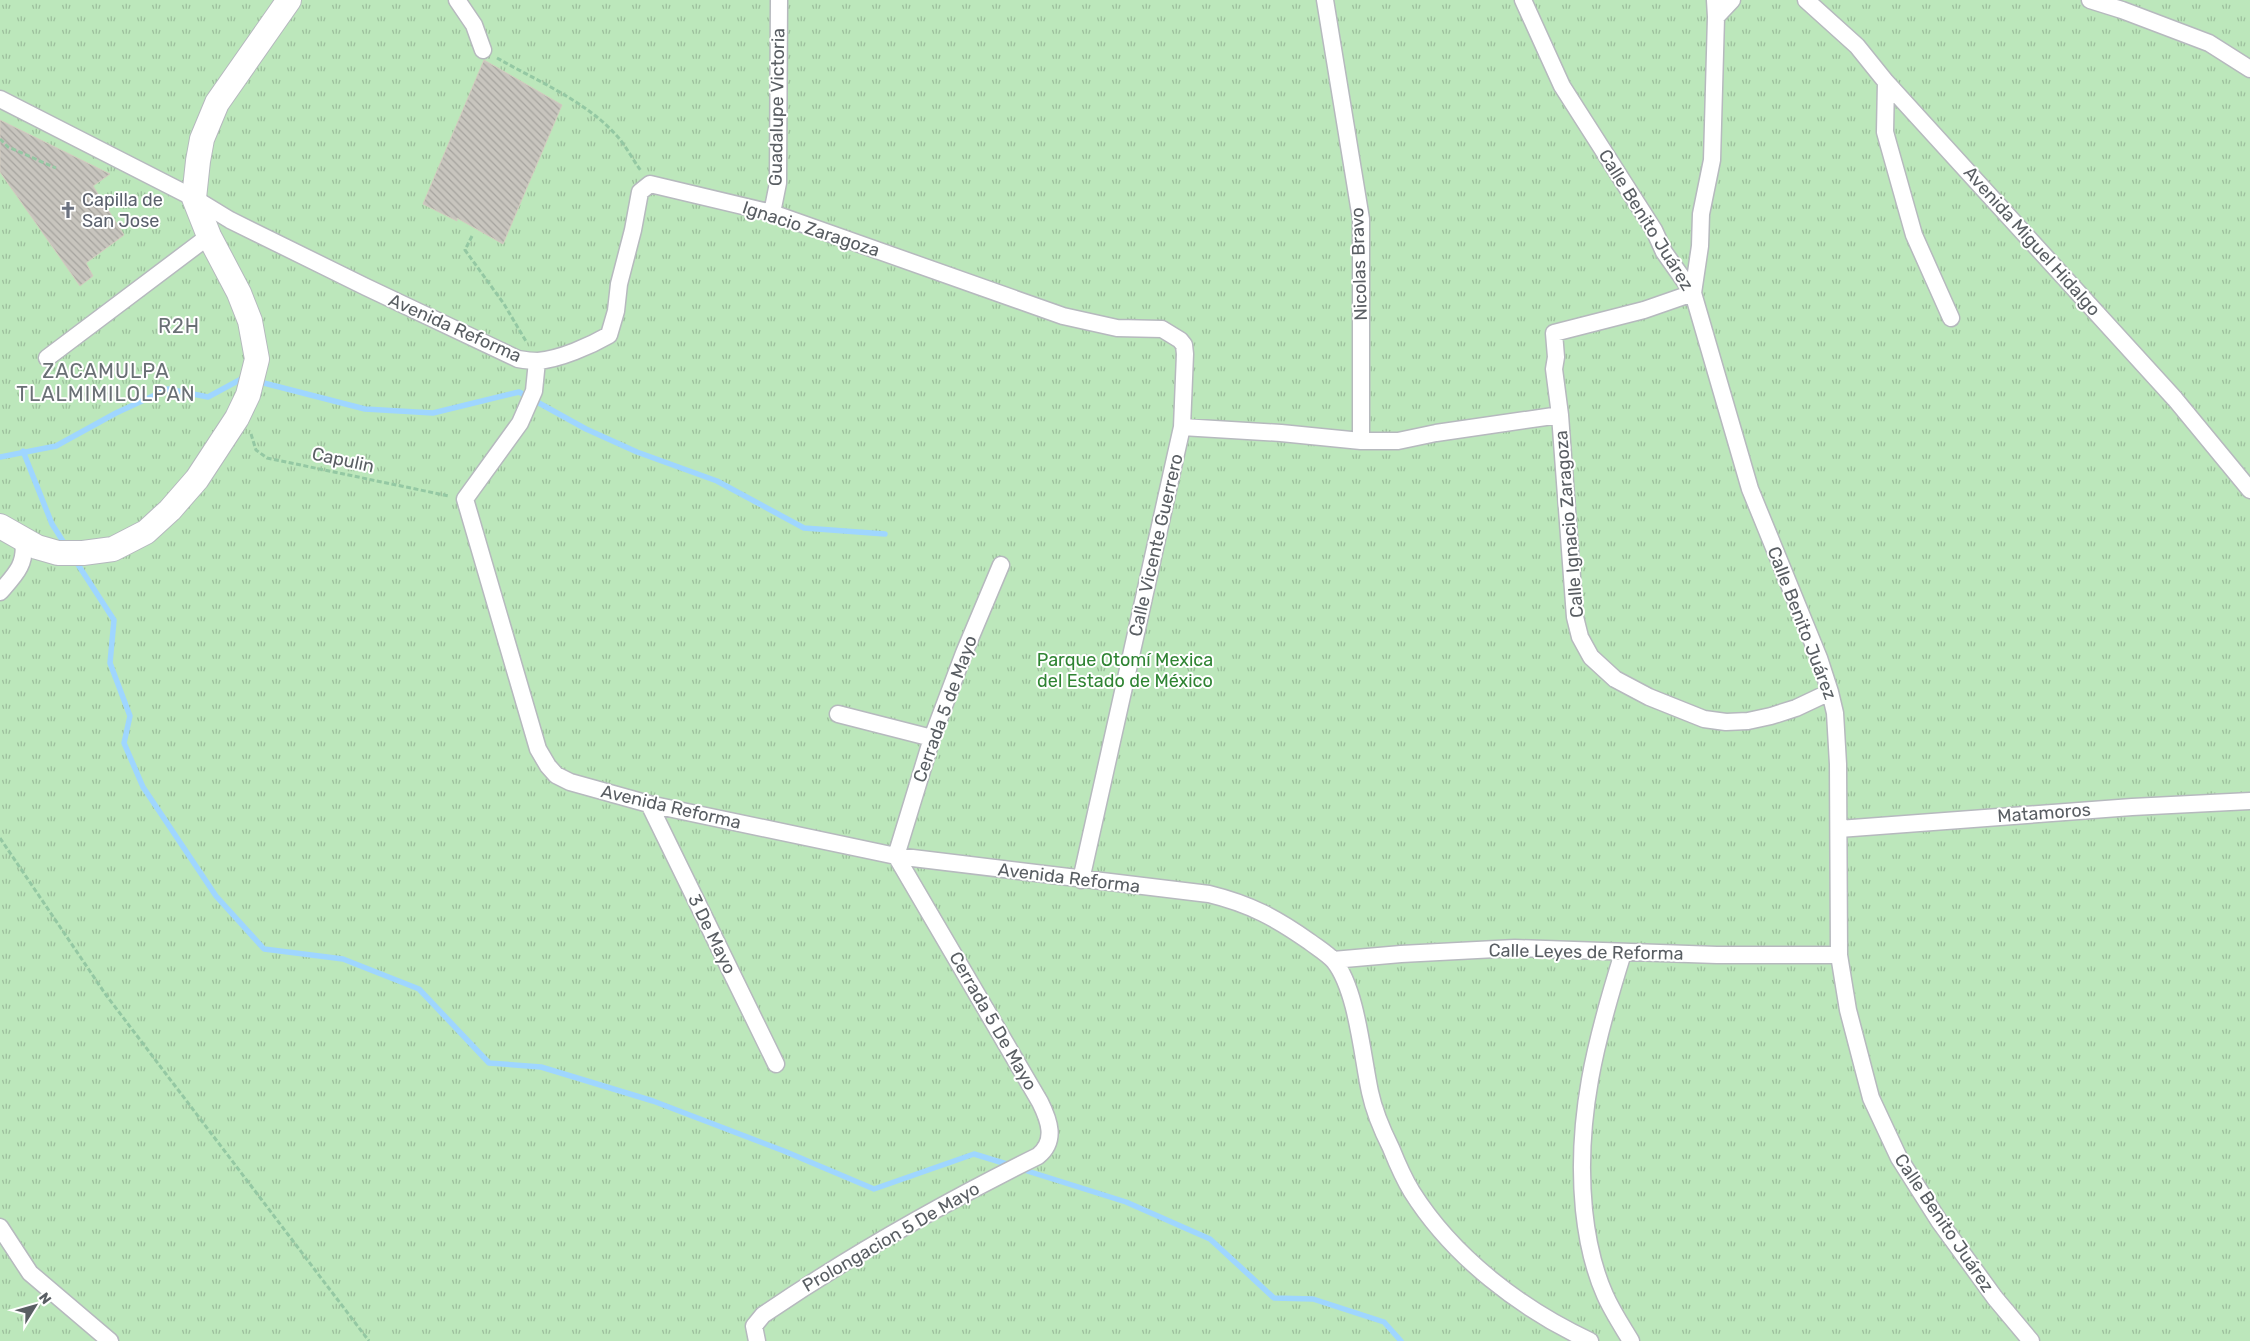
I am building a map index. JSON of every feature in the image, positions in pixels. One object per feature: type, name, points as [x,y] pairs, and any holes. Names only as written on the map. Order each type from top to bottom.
[{"type":"main road","points":[[0,526],[30,543],[58,553],[83,553],[113,549],[146,532],[170,510],[197,479],[237,418],[248,395],[257,358],[250,321],[240,293],[209,236],[194,198],[202,140],[217,104],[289,0]]},
{"type":"street","points":[[457,0],[474,25],[483,50]]},
{"type":"street","name":"Guadalupe Victoria","points":[[772,213],[778,183],[779,0]]},
{"type":"street","name":"Nicolas Bravo","points":[[1325,0],[1361,219],[1361,441]]},
{"type":"street","name":"Calle Benito Juárez","points":[[1523,0],[1562,86],[1654,230],[1664,252],[1693,293],[1750,489],[1819,658],[1830,692],[1837,739],[1839,955],[1848,1010],[1860,1060],[1872,1098],[1899,1158],[1939,1221],[1995,1298],[2031,1341]]},
{"type":"street","points":[[1560,415],[1554,370],[1556,358],[1554,333],[1636,312],[1693,293],[1700,246],[1701,214],[1712,160],[1715,0]]},
{"type":"street","points":[[1716,17],[1732,0]]},
{"type":"street","name":"Avenida Miguel Hidalgo","points":[[1806,0],[1857,46],[1886,82],[2175,399],[2250,490]]},
{"type":"street","points":[[2090,0],[2209,43],[2250,69]]},
{"type":"street","points":[[1886,82],[1885,132],[1914,235],[1951,318]]},
{"type":"street","name":"Avenida Reforma","points":[[0,99],[194,198],[230,220],[366,287],[518,359],[538,361],[534,391],[520,423],[465,499],[538,749],[548,766],[556,774],[570,782],[649,804],[896,856],[1209,894],[1253,907],[1276,919],[1333,960],[1340,972],[1353,1006],[1370,1094],[1380,1124],[1416,1198],[1445,1236],[1478,1268],[1535,1311],[1568,1331],[1590,1341]]},
{"type":"street","points":[[538,361],[590,346],[609,335],[616,311],[619,284],[633,230],[640,192],[650,184]]},
{"type":"street","name":"Ignacio Zaragoza","points":[[650,184],[772,213],[1063,316],[1117,328],[1162,329],[1180,340],[1184,345],[1185,354]]},
{"type":"street","points":[[47,358],[209,236]]},
{"type":"street","name":"Calle Vicente Guerrero","points":[[1082,880],[1182,427],[1185,354]]},
{"type":"street","name":"Calle Ignacio Zaragoza","points":[[1182,427],[1361,441],[1398,441],[1436,433],[1560,415],[1575,617],[1580,637],[1598,665],[1625,686],[1649,697],[1704,718],[1726,722],[1748,721],[1771,716],[1796,708],[1830,692]]},
{"type":"street","points":[[0,592],[20,567],[30,543]]},
{"type":"street","name":"Cerrada 5 de Mayo","points":[[896,856],[932,738],[964,653],[1001,565]]},
{"type":"street","points":[[838,714],[932,738]]},
{"type":"street","name":"Matamoros","points":[[1839,828],[2132,807],[2250,801]]},
{"type":"street","name":"3 De Mayo","points":[[649,804],[776,1064]]},
{"type":"street","name":"Cerrada 5 De Mayo","points":[[896,856],[1040,1102],[1048,1120],[1050,1136],[1047,1147],[1038,1156],[1004,1173]]},
{"type":"street","name":"Calle Leyes de Reforma","points":[[1333,960],[1401,954],[1515,948],[1623,953],[1839,955]]},
{"type":"street","points":[[1623,953],[1589,1074],[1581,1137],[1581,1184],[1587,1235],[1595,1269],[1605,1295],[1632,1341]]},
{"type":"street","name":"Prolongacion 5 De Mayo","points":[[757,1341],[754,1330],[755,1322],[778,1304],[877,1241],[1004,1173]]},
{"type":"street","points":[[0,1227],[30,1274],[110,1341]]},
{"type":"path","points":[[483,50],[574,102],[598,118],[618,136],[650,184]]},
{"type":"path","points":[[0,140],[8,147],[56,168]]},
{"type":"path","points":[[472,236],[465,250],[504,304],[538,361]]},
{"type":"path","name":"Capulin","points":[[237,418],[250,428],[256,450],[267,458],[465,499]]},
{"type":"path","points":[[0,838],[106,995],[369,1341]]},
{"type":"green space","name":"Parque Otomí Mexica del Estado de México","points":[[0,0],[2250,0],[2250,1341],[0,1341]]},
{"type":"building","points":[[484,60],[562,105],[503,244],[457,218],[457,221],[423,204]]},
{"type":"building","name":"Capilla de San Jose","points":[[0,120],[110,174],[93,186],[124,235],[86,263],[93,276],[80,286],[0,172]]},
{"type":"waterway","points":[[0,457],[56,446],[116,413],[168,389],[208,397],[245,377]]},
{"type":"waterway","points":[[256,381],[365,409],[433,413],[519,392],[586,429],[637,452],[717,481],[804,528],[885,534]]},
{"type":"waterway","points":[[23,451],[52,524],[66,546]]},
{"type":"waterway","points":[[75,560],[114,620],[110,663],[130,716],[124,743],[143,787],[216,896],[264,949],[343,959],[419,989],[489,1063],[541,1067],[653,1101],[784,1151],[874,1189],[974,1154],[1010,1165]]},
{"type":"waterway","points":[[1021,1169],[1126,1202],[1210,1239],[1274,1298],[1313,1299],[1384,1322],[1401,1341]]},
{"type":"place","name":"Capilla de San Jose","points":[[68,210]]},
{"type":"district","name":"R2H","points":[[179,326]]},
{"type":"district","name":"ZACAMULPA TLALMIMILOLPAN","points":[[106,382]]}]
